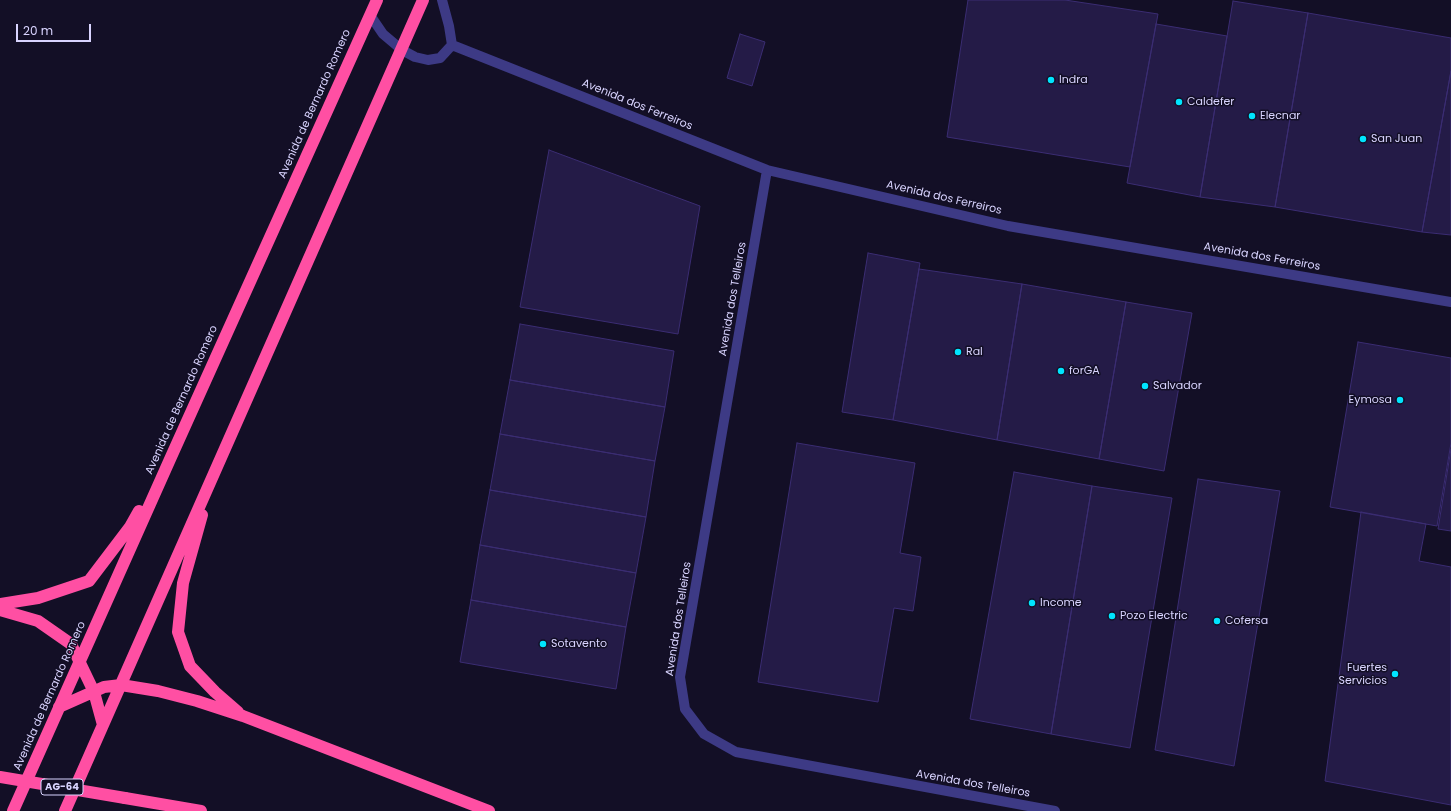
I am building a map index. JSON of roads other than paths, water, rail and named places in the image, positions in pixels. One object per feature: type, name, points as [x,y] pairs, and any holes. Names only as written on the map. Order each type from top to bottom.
[{"type":"highway","name":"Avenida de Bernardo Romero","points":[[13,811],[377,0]]},
{"type":"highway","points":[[65,811],[423,0]]},
{"type":"highway","points":[[0,604],[38,598],[89,581],[130,527],[171,457]]},
{"type":"highway","points":[[213,476],[183,583],[178,632],[190,666],[215,692],[243,716]]},
{"type":"highway","points":[[0,610],[38,621],[72,644],[94,692],[103,725]]},
{"type":"highway","points":[[59,707],[104,687],[120,685],[158,691],[197,701],[243,716],[489,811]]},
{"type":"highway","name":"AG-64","points":[[0,777],[201,811]]},
{"type":"street","points":[[370,15],[383,34],[402,50],[415,57],[428,60],[440,58],[452,45],[442,0]]},
{"type":"street","name":"Avenida dos Ferreiros","points":[[452,45],[767,170],[1008,226],[1451,302]]},
{"type":"street","name":"Avenida dos Telleiros","points":[[767,170],[680,677],[685,709],[704,734],[736,752],[1055,811]]},
{"type":"place","name":"Indra","points":[[1051,80]]},
{"type":"place","name":"Caldefer","points":[[1179,102]]},
{"type":"place","name":"Elecnar","points":[[1252,116]]},
{"type":"place","name":"San Juan","points":[[1363,139]]},
{"type":"place","name":"Ral","points":[[958,352]]},
{"type":"place","name":"forGA","points":[[1061,371]]},
{"type":"place","name":"Salvador","points":[[1145,386]]},
{"type":"place","name":"Eymosa","points":[[1400,400]]},
{"type":"place","name":"Income","points":[[1032,603]]},
{"type":"place","name":"Pozo Electric","points":[[1112,616]]},
{"type":"place","name":"Cofersa","points":[[1217,621]]},
{"type":"place","name":"Sotavento","points":[[543,644]]},
{"type":"place","name":"Fuertes Servicios","points":[[1395,674]]}]
